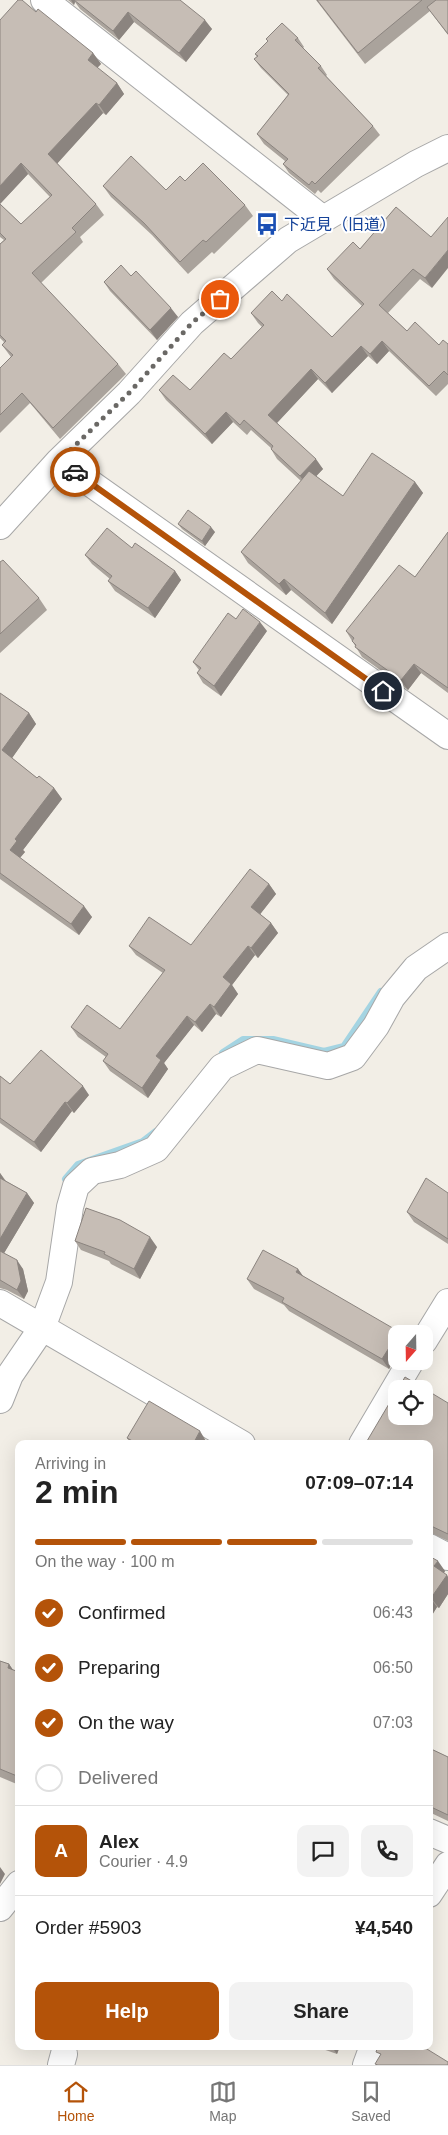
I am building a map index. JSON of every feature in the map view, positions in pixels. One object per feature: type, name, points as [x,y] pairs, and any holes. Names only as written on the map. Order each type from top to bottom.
[{"type":"street","points":[[44,0],[323,219]]},
{"type":"street","points":[[1,522],[59,461],[129,393],[192,323],[288,240],[416,164],[448,148]]},
{"type":"street","points":[[59,461],[448,736]]},
{"type":"street","points":[[0,1400],[10,1375],[42,1328],[59,1282],[76,1186],[92,1171],[120,1165],[156,1149],[222,1067],[257,1050],[328,1066],[353,1057],[376,1026],[392,997],[410,975],[416,968],[448,946]]},
{"type":"street","points":[[433,1326],[448,1302]]},
{"type":"street","points":[[0,1303],[235,1440]]},
{"type":"street","points":[[364,1440],[406,1370]]},
{"type":"street","points":[[433,1549],[448,1557]]},
{"type":"street","points":[[433,1834],[448,1840]]},
{"type":"street","points":[[433,1888],[448,1866]]},
{"type":"street","points":[[0,1908],[15,1889]]},
{"type":"street","points":[[366,2065],[372,2050]]},
{"type":"building","points":[[18,0],[22,0],[36,12],[38,9],[93,53],[88,60],[117,83],[99,105],[96,103],[48,154],[96,204],[72,228],[76,232],[32,273],[118,364],[53,428],[22,393],[0,415],[0,368],[13,355],[2,345],[6,341],[0,335],[0,244],[6,239],[0,233],[0,204],[21,224],[52,195],[21,163],[0,186],[0,20]]},
{"type":"building","points":[[74,0],[180,0],[205,20],[179,53],[128,12],[113,31]]},
{"type":"building","points":[[317,0],[422,0],[358,53]]},
{"type":"building","points":[[436,0],[448,0],[448,34],[427,7]]},
{"type":"building","points":[[282,23],[298,38],[295,40],[321,66],[318,68],[373,126],[315,184],[312,181],[309,185],[283,164],[288,159],[257,134],[289,94],[254,59],[258,56],[255,54],[268,41],[266,39]]},
{"type":"building","points":[[131,156],[166,190],[180,176],[185,181],[203,163],[245,205],[206,242],[203,240],[180,262],[144,223],[103,186]]},
{"type":"building","points":[[396,207],[431,237],[448,217],[448,250],[425,278],[413,269],[379,305],[407,331],[415,322],[439,345],[443,340],[448,344],[448,375],[444,371],[429,386],[382,341],[370,354],[361,346],[325,383],[311,369],[268,415],[316,459],[300,476],[271,449],[273,446],[244,420],[240,425],[226,412],[205,434],[159,390],[173,375],[190,390],[224,353],[231,359],[264,325],[251,313],[272,291],[282,301],[287,294],[332,337],[364,304],[327,269],[353,242],[360,249]]},
{"type":"building","points":[[121,265],[131,276],[136,271],[171,308],[150,330],[104,282]]},
{"type":"building","points":[[372,453],[415,482],[325,613],[284,579],[279,584],[241,552],[309,471],[343,496]]},
{"type":"building","points":[[188,510],[211,527],[202,541],[178,524]]},
{"type":"building","points":[[107,528],[132,548],[135,543],[175,571],[148,608],[108,581],[112,576],[85,555]]},
{"type":"building","points":[[448,532],[448,688],[414,664],[401,680],[355,647],[356,645],[352,641],[354,638],[346,631],[399,565],[415,577]]},
{"type":"building","points":[[3,560],[39,598],[0,634],[0,562]]},
{"type":"building","points":[[243,609],[260,622],[214,686],[197,673],[201,668],[193,662],[228,613],[236,619]]},
{"type":"building","points":[[0,693],[29,713],[2,750],[37,778],[39,776],[54,788],[15,839],[17,841],[10,850],[84,906],[71,924],[0,873]]},
{"type":"building","points":[[250,869],[269,884],[251,907],[271,923],[251,948],[248,946],[223,977],[231,984],[214,1007],[210,1004],[195,1022],[187,1016],[156,1056],[161,1060],[142,1088],[103,1061],[108,1054],[71,1027],[87,1005],[120,1029],[165,970],[129,946],[149,917],[191,945]]},
{"type":"building","points":[[41,1050],[83,1086],[67,1103],[65,1102],[34,1142],[0,1118],[0,1076],[10,1084]]},
{"type":"building","points":[[0,1178],[27,1193],[0,1239]]},
{"type":"building","points":[[426,1178],[448,1193],[448,1239],[407,1212]]},
{"type":"building","points":[[86,1208],[120,1220],[150,1237],[134,1269],[104,1254],[105,1252],[75,1241]]},
{"type":"building","points":[[263,1250],[298,1269],[296,1272],[388,1325],[388,1349],[382,1359],[282,1302],[284,1298],[247,1279]]},
{"type":"building","points":[[0,1251],[17,1260],[21,1281],[17,1290],[0,1280]]},
{"type":"building","points":[[433,1394],[448,1403],[448,1534],[433,1527],[433,1440],[367,1440],[388,1405],[388,1425],[433,1425]]},
{"type":"building","points":[[149,1401],[200,1431],[195,1440],[131,1440],[127,1438]]},
{"type":"building","points":[[433,1558],[438,1561],[434,1566],[447,1575],[433,1595]]},
{"type":"building","points":[[0,1661],[9,1664],[8,1668],[15,1671],[15,1775],[0,1769]]},
{"type":"building","points":[[433,1750],[448,1757],[448,1815],[433,1808]]},
{"type":"building","points":[[377,2050],[428,2050],[448,2062],[448,2065],[378,2065],[375,2064],[381,2054],[376,2052]]},
{"type":"waterway","points":[[223,1053],[243,1040],[273,1040],[324,1052],[344,1047],[381,992]]},
{"type":"waterway","points":[[66,1179],[78,1165],[143,1142],[156,1132]]},
{"type":"way so far","points":[[75,472],[59,461],[129,393],[192,323],[220,299]]},
{"type":"place","name":"下近見（旧道）","points":[[267,224]]},
{"type":"route","points":[[75,472],[383,691]]}]
